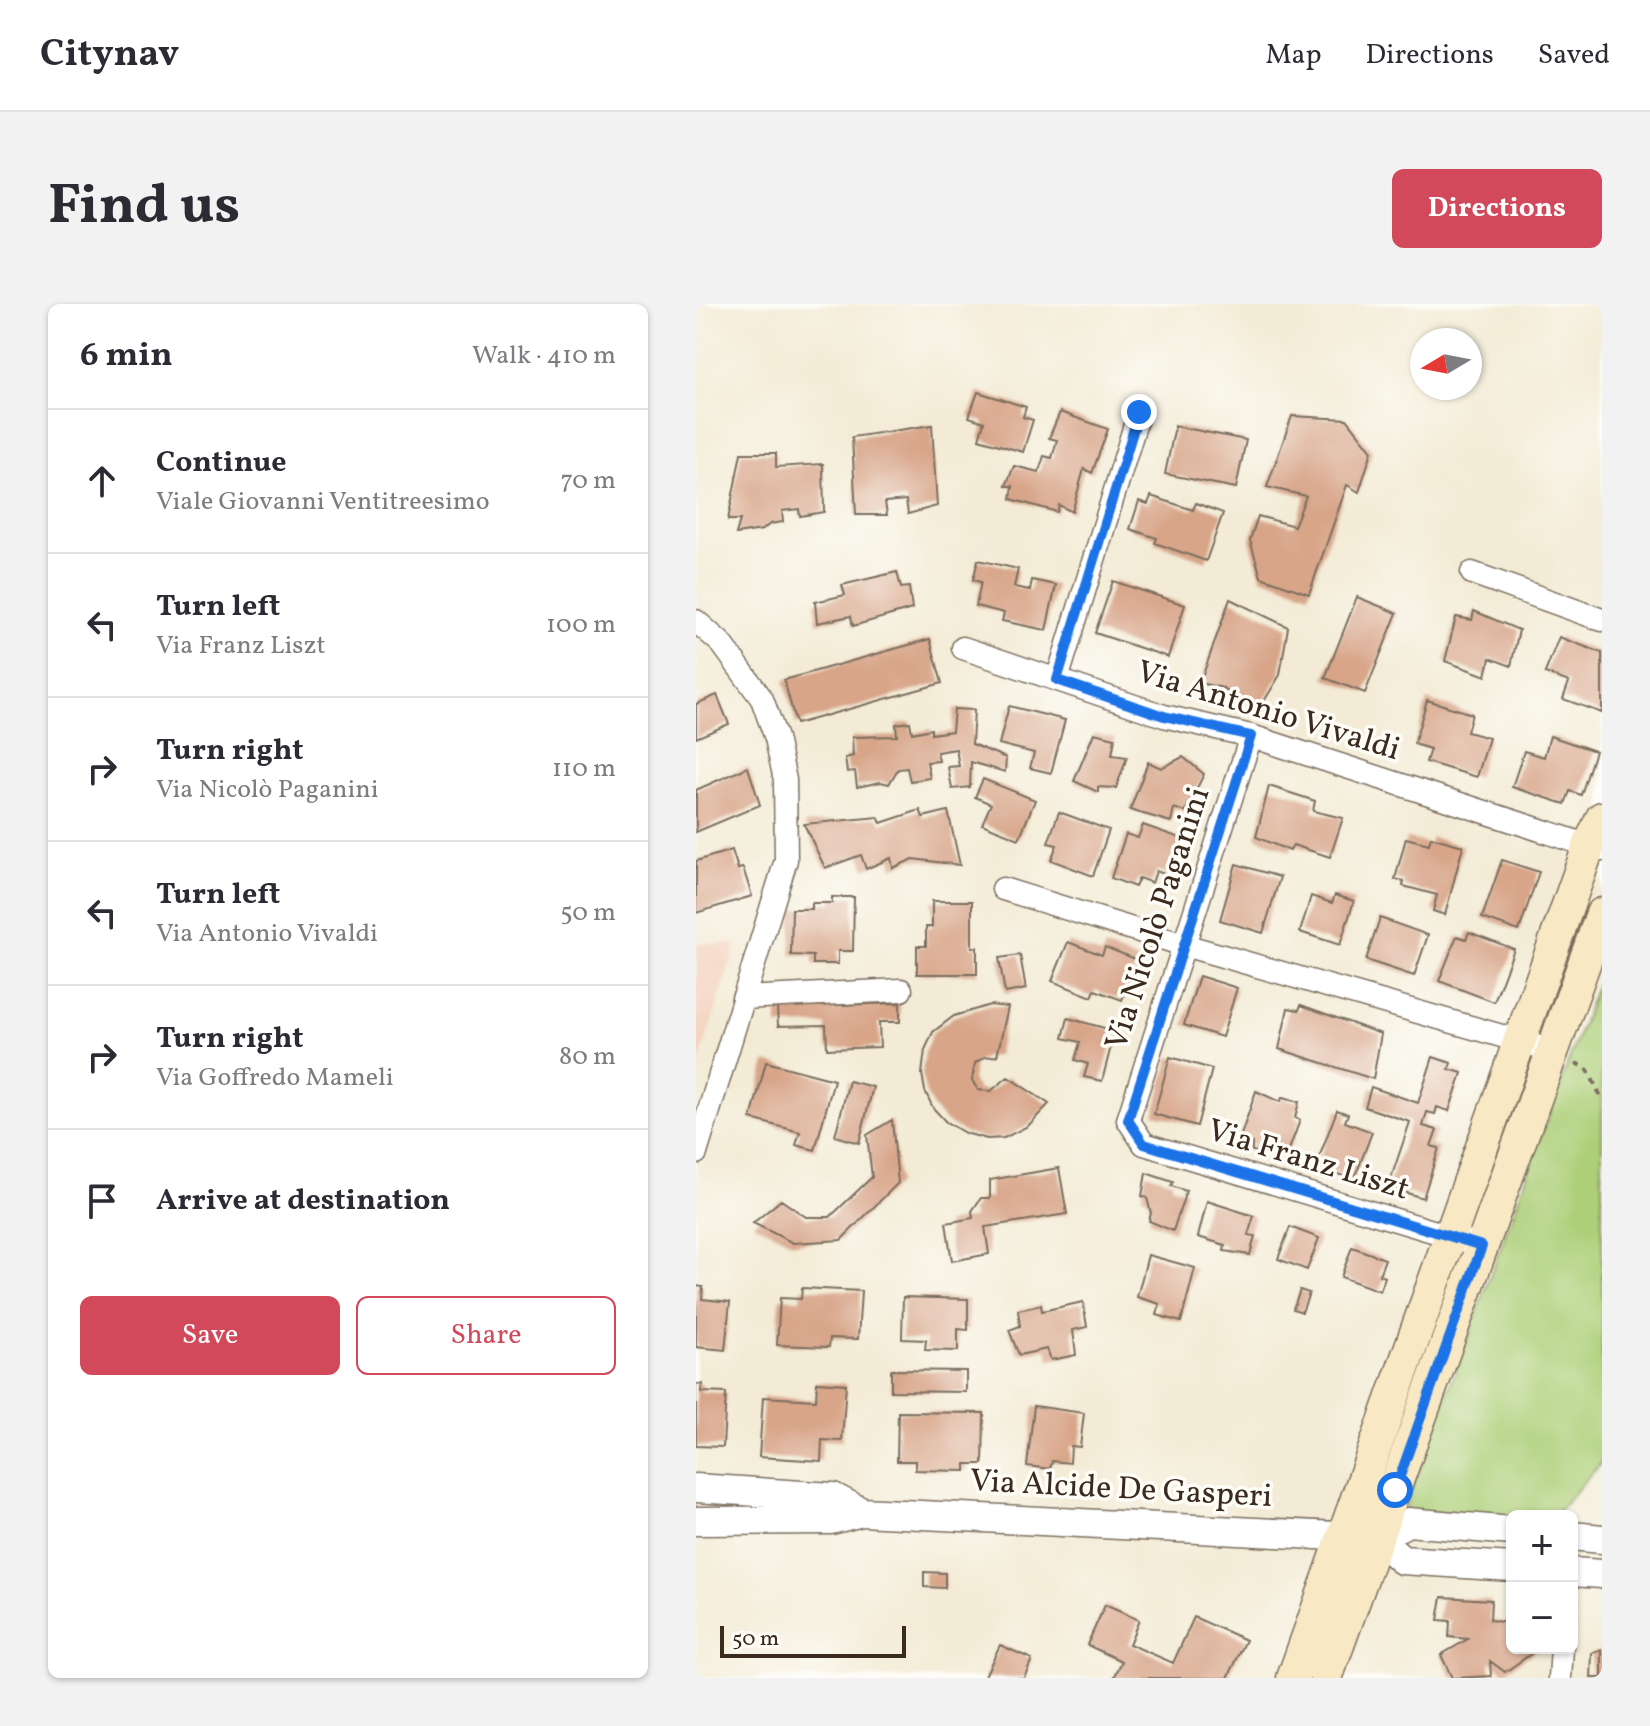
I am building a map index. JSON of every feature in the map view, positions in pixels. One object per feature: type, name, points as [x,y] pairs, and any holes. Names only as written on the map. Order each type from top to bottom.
[{"type":"main road","points":[[1293,1678],[1449,1236],[1598,838]]},
{"type":"main road","points":[[1326,1678],[1602,914]]},
{"type":"street","points":[[1057,680],[1139,412]]},
{"type":"street","points":[[1472,573],[1602,620]]},
{"type":"street","points":[[696,621],[722,644],[762,699],[776,738],[785,780],[786,860],[696,1153]]},
{"type":"street","name":"Via Antonio Vivaldi","points":[[963,648],[1164,716],[1251,736],[1598,838]]},
{"type":"street","name":"Via Nicolò Paganini","points":[[1128,1120],[1251,736]]},
{"type":"street","points":[[1003,889],[1184,945],[1554,1051]]},
{"type":"street","points":[[743,998],[901,990]]},
{"type":"street","name":"Via Franz Liszt","points":[[1128,1120],[1144,1144],[1482,1246]]},
{"type":"street","name":"Via Alcide De Gasperi","points":[[696,1488],[833,1497],[862,1512]]},
{"type":"street","name":"Via Alcide De Gasperi","points":[[700,1521],[831,1520],[862,1512],[1377,1538],[1408,1522],[1506,1530]]},
{"type":"street","points":[[1377,1538],[1402,1560],[1506,1567]]},
{"type":"street","points":[[1578,1572],[1602,1574]]},
{"type":"street","points":[[1560,1678],[1562,1654]]},
{"type":"path","points":[[1554,1051],[1588,1070],[1602,1099]]},
{"type":"shaded area","points":[[737,943],[705,1044],[696,1074],[696,944]]},
{"type":"green space","points":[[1602,970],[1602,1462],[1559,1510],[1506,1510],[1506,1517],[1404,1512]]},
{"type":"building","points":[[978,392],[1026,407],[1023,417],[1033,420],[1023,452],[979,439],[984,422],[969,417]]},
{"type":"building","points":[[1060,412],[1108,429],[1092,473],[1084,469],[1072,512],[1059,505],[1057,512],[1011,499],[1013,486],[1006,486],[1014,466],[1039,472],[1044,456],[1052,458],[1057,440],[1049,438]]},
{"type":"building","points":[[1292,416],[1347,419],[1372,451],[1359,492],[1347,485],[1309,594],[1261,577],[1250,540],[1258,516],[1294,526],[1306,496],[1267,487]]},
{"type":"building","points":[[932,425],[937,506],[908,514],[906,500],[885,502],[887,515],[856,515],[852,437]]},
{"type":"building","points":[[1175,426],[1246,440],[1236,488],[1165,474]]},
{"type":"building","points":[[741,453],[776,453],[776,467],[823,464],[824,512],[800,516],[799,509],[782,511],[783,522],[770,524],[762,530],[736,534],[740,520],[728,520]]},
{"type":"building","points":[[1151,496],[1193,510],[1196,503],[1223,513],[1206,561],[1155,543],[1157,538],[1130,529],[1139,501],[1148,504]]},
{"type":"building","points":[[978,560],[1018,569],[1014,587],[1030,590],[1032,580],[1056,585],[1046,630],[1002,621],[1004,613],[976,606],[981,582],[973,580]]},
{"type":"building","points":[[897,572],[901,588],[909,587],[912,609],[853,626],[851,616],[817,623],[815,602],[845,595],[842,585]]},
{"type":"building","points":[[1113,581],[1185,605],[1168,657],[1095,633]]},
{"type":"building","points":[[1357,597],[1397,613],[1365,693],[1325,678]]},
{"type":"building","points":[[1230,599],[1288,627],[1280,675],[1258,711],[1223,688],[1200,683]]},
{"type":"building","points":[[1474,611],[1519,630],[1511,666],[1490,658],[1486,676],[1445,661],[1456,617],[1472,620]]},
{"type":"building","points":[[1559,637],[1602,653],[1602,713],[1563,699],[1569,682],[1545,673]]},
{"type":"building","points":[[930,639],[942,683],[796,724],[784,680]]},
{"type":"building","points":[[717,695],[729,724],[696,738],[696,704]]},
{"type":"building","points":[[1427,700],[1472,714],[1467,732],[1489,738],[1477,777],[1426,762],[1430,749],[1414,744]]},
{"type":"building","points":[[1009,706],[1065,720],[1051,773],[1030,768],[1034,753],[999,744]]},
{"type":"building","points":[[954,709],[974,710],[972,744],[1006,758],[1005,772],[971,762],[970,787],[952,789],[948,767],[959,766],[956,749],[937,752],[939,761],[927,762],[930,778],[910,781],[907,768],[898,769],[889,784],[881,782],[857,787],[855,771],[847,772],[845,758],[853,756],[852,737],[897,736],[896,724],[910,722],[912,733],[931,729],[931,734],[952,731]]},
{"type":"building","points":[[1094,733],[1115,738],[1112,755],[1127,757],[1116,788],[1098,787],[1098,792],[1074,781]]},
{"type":"building","points":[[1550,736],[1595,751],[1581,795],[1570,791],[1565,804],[1512,787],[1524,751],[1544,757]]},
{"type":"building","points":[[1183,757],[1204,774],[1185,812],[1174,808],[1171,822],[1130,810],[1148,762],[1161,768]]},
{"type":"building","points":[[748,767],[760,805],[696,832],[696,790]]},
{"type":"building","points":[[983,779],[1035,800],[1019,839],[982,824],[991,804],[975,797]]},
{"type":"building","points":[[1269,786],[1315,801],[1313,811],[1343,818],[1330,857],[1293,845],[1290,851],[1256,837]]},
{"type":"building","points":[[920,810],[923,817],[948,811],[960,865],[913,859],[893,868],[891,858],[866,869],[861,855],[825,868],[804,824],[878,817],[881,823]]},
{"type":"building","points":[[1059,812],[1109,830],[1093,876],[1051,860],[1057,845],[1048,843]]},
{"type":"building","points":[[1143,825],[1183,839],[1170,876],[1156,871],[1152,883],[1139,878],[1135,887],[1111,878],[1126,834],[1138,838]]},
{"type":"building","points":[[1431,837],[1463,846],[1445,915],[1433,911],[1437,895],[1403,886],[1404,881],[1395,879],[1406,838],[1429,844]]},
{"type":"building","points":[[732,850],[738,869],[743,868],[752,896],[696,913],[696,861]]},
{"type":"building","points":[[1502,860],[1539,872],[1519,931],[1482,918]]},
{"type":"building","points":[[1236,864],[1280,877],[1263,933],[1220,920]]},
{"type":"building","points":[[1335,895],[1354,901],[1340,945],[1300,932],[1311,896],[1332,903]]},
{"type":"building","points":[[832,897],[854,897],[853,951],[838,951],[838,964],[813,964],[813,956],[791,955],[792,909],[812,909],[812,903],[832,903]]},
{"type":"building","points":[[932,901],[972,901],[972,947],[977,947],[977,974],[917,974],[917,946],[926,946],[926,927],[932,927]]},
{"type":"building","points":[[1380,918],[1428,935],[1414,976],[1366,960]]},
{"type":"building","points":[[1469,932],[1514,949],[1494,1002],[1439,981],[1457,936],[1466,939]]},
{"type":"building","points":[[1068,942],[1102,955],[1105,947],[1138,960],[1122,1000],[1095,990],[1092,997],[1052,981]]},
{"type":"building","points":[[1020,955],[1026,989],[1005,993],[999,958]]},
{"type":"building","points":[[1199,976],[1237,988],[1222,1037],[1184,1025]]},
{"type":"building","points":[[900,1003],[900,1022],[879,1022],[880,1047],[827,1049],[826,1025],[778,1026],[777,1007]]},
{"type":"building","points":[[990,1005],[1008,1007],[997,1056],[985,1057],[975,1063],[972,1080],[978,1090],[991,1091],[1008,1077],[1049,1104],[1028,1126],[1004,1138],[987,1139],[965,1133],[946,1122],[933,1108],[922,1074],[925,1050],[933,1032],[954,1016]]},
{"type":"building","points":[[1301,1005],[1381,1034],[1373,1079],[1279,1049],[1288,1008],[1299,1010]]},
{"type":"building","points":[[1068,1018],[1115,1031],[1102,1081],[1084,1077],[1088,1064],[1075,1060],[1080,1042],[1063,1038]]},
{"type":"building","points":[[1170,1057],[1212,1069],[1197,1126],[1154,1114]]},
{"type":"building","points":[[1433,1057],[1451,1063],[1449,1069],[1462,1073],[1449,1111],[1437,1107],[1435,1114],[1427,1112],[1423,1126],[1437,1130],[1431,1146],[1439,1148],[1423,1198],[1388,1187],[1410,1122],[1365,1107],[1371,1087],[1418,1103]]},
{"type":"building","points":[[766,1062],[834,1080],[815,1150],[796,1145],[800,1132],[751,1119]]},
{"type":"building","points":[[849,1081],[873,1087],[859,1143],[835,1136]]},
{"type":"building","points":[[1256,1091],[1280,1102],[1282,1098],[1299,1102],[1295,1118],[1300,1120],[1286,1158],[1252,1151],[1252,1143],[1240,1138]]},
{"type":"building","points":[[1337,1110],[1348,1114],[1345,1122],[1372,1132],[1354,1180],[1316,1166]]},
{"type":"building","points":[[892,1120],[898,1183],[841,1240],[793,1243],[753,1223],[781,1200],[806,1217],[830,1217],[872,1177],[867,1135]]},
{"type":"building","points":[[1059,1168],[1067,1214],[985,1227],[989,1254],[952,1261],[946,1223],[973,1218],[972,1211],[981,1198],[990,1198],[990,1180]]},
{"type":"building","points":[[1146,1173],[1173,1182],[1171,1186],[1186,1191],[1173,1231],[1149,1221],[1151,1213],[1147,1198],[1142,1196]]},
{"type":"building","points":[[1207,1201],[1254,1216],[1248,1235],[1255,1236],[1250,1255],[1224,1251],[1225,1245],[1198,1237]]},
{"type":"building","points":[[1290,1227],[1319,1238],[1307,1270],[1278,1259]]},
{"type":"building","points":[[1352,1247],[1385,1259],[1379,1275],[1385,1277],[1380,1291],[1341,1277]]},
{"type":"building","points":[[1148,1255],[1195,1268],[1181,1322],[1157,1315],[1160,1304],[1137,1297]]},
{"type":"building","points":[[696,1286],[703,1287],[702,1299],[730,1302],[725,1350],[696,1347]]},
{"type":"building","points":[[802,1288],[861,1291],[858,1339],[830,1338],[829,1347],[777,1345],[780,1298],[801,1299]]},
{"type":"building","points":[[1300,1290],[1309,1293],[1302,1312],[1293,1309]]},
{"type":"building","points":[[903,1297],[968,1299],[968,1330],[958,1329],[958,1351],[925,1350],[926,1340],[902,1339]]},
{"type":"building","points":[[1083,1302],[1087,1327],[1073,1330],[1076,1355],[1051,1360],[1047,1349],[1019,1355],[1009,1330],[1020,1326],[1018,1310],[1041,1305],[1042,1311]]},
{"type":"building","points":[[891,1370],[966,1371],[966,1392],[891,1391]]},
{"type":"building","points":[[817,1382],[846,1384],[842,1441],[822,1440],[821,1461],[759,1457],[763,1397],[816,1400]]},
{"type":"building","points":[[696,1384],[702,1384],[701,1392],[726,1393],[723,1447],[696,1446]]},
{"type":"building","points":[[1034,1406],[1084,1413],[1080,1447],[1071,1446],[1070,1463],[1052,1461],[1050,1469],[1027,1466]]},
{"type":"building","points":[[898,1412],[984,1413],[983,1464],[966,1464],[966,1471],[915,1470],[915,1461],[897,1461]]},
{"type":"building","points":[[924,1572],[945,1573],[945,1588],[924,1587]]},
{"type":"building","points":[[1442,1597],[1491,1600],[1490,1620],[1506,1623],[1506,1654],[1531,1654],[1505,1672],[1490,1661],[1491,1676],[1452,1678],[1441,1655],[1468,1639],[1449,1637],[1450,1621],[1438,1620]]},
{"type":"building","points":[[1105,1605],[1139,1620],[1129,1644],[1173,1663],[1194,1617],[1246,1640],[1228,1678],[1114,1678],[1122,1661],[1087,1645]]},
{"type":"building","points":[[1000,1645],[1032,1659],[1024,1678],[984,1678]]},
{"type":"building","points":[[1602,1650],[1602,1678],[1591,1678],[1592,1653]]},
{"type":"route","points":[[1139,412],[1057,680],[1164,716],[1251,736],[1128,1120],[1144,1144],[1482,1246],[1395,1490]]}]
